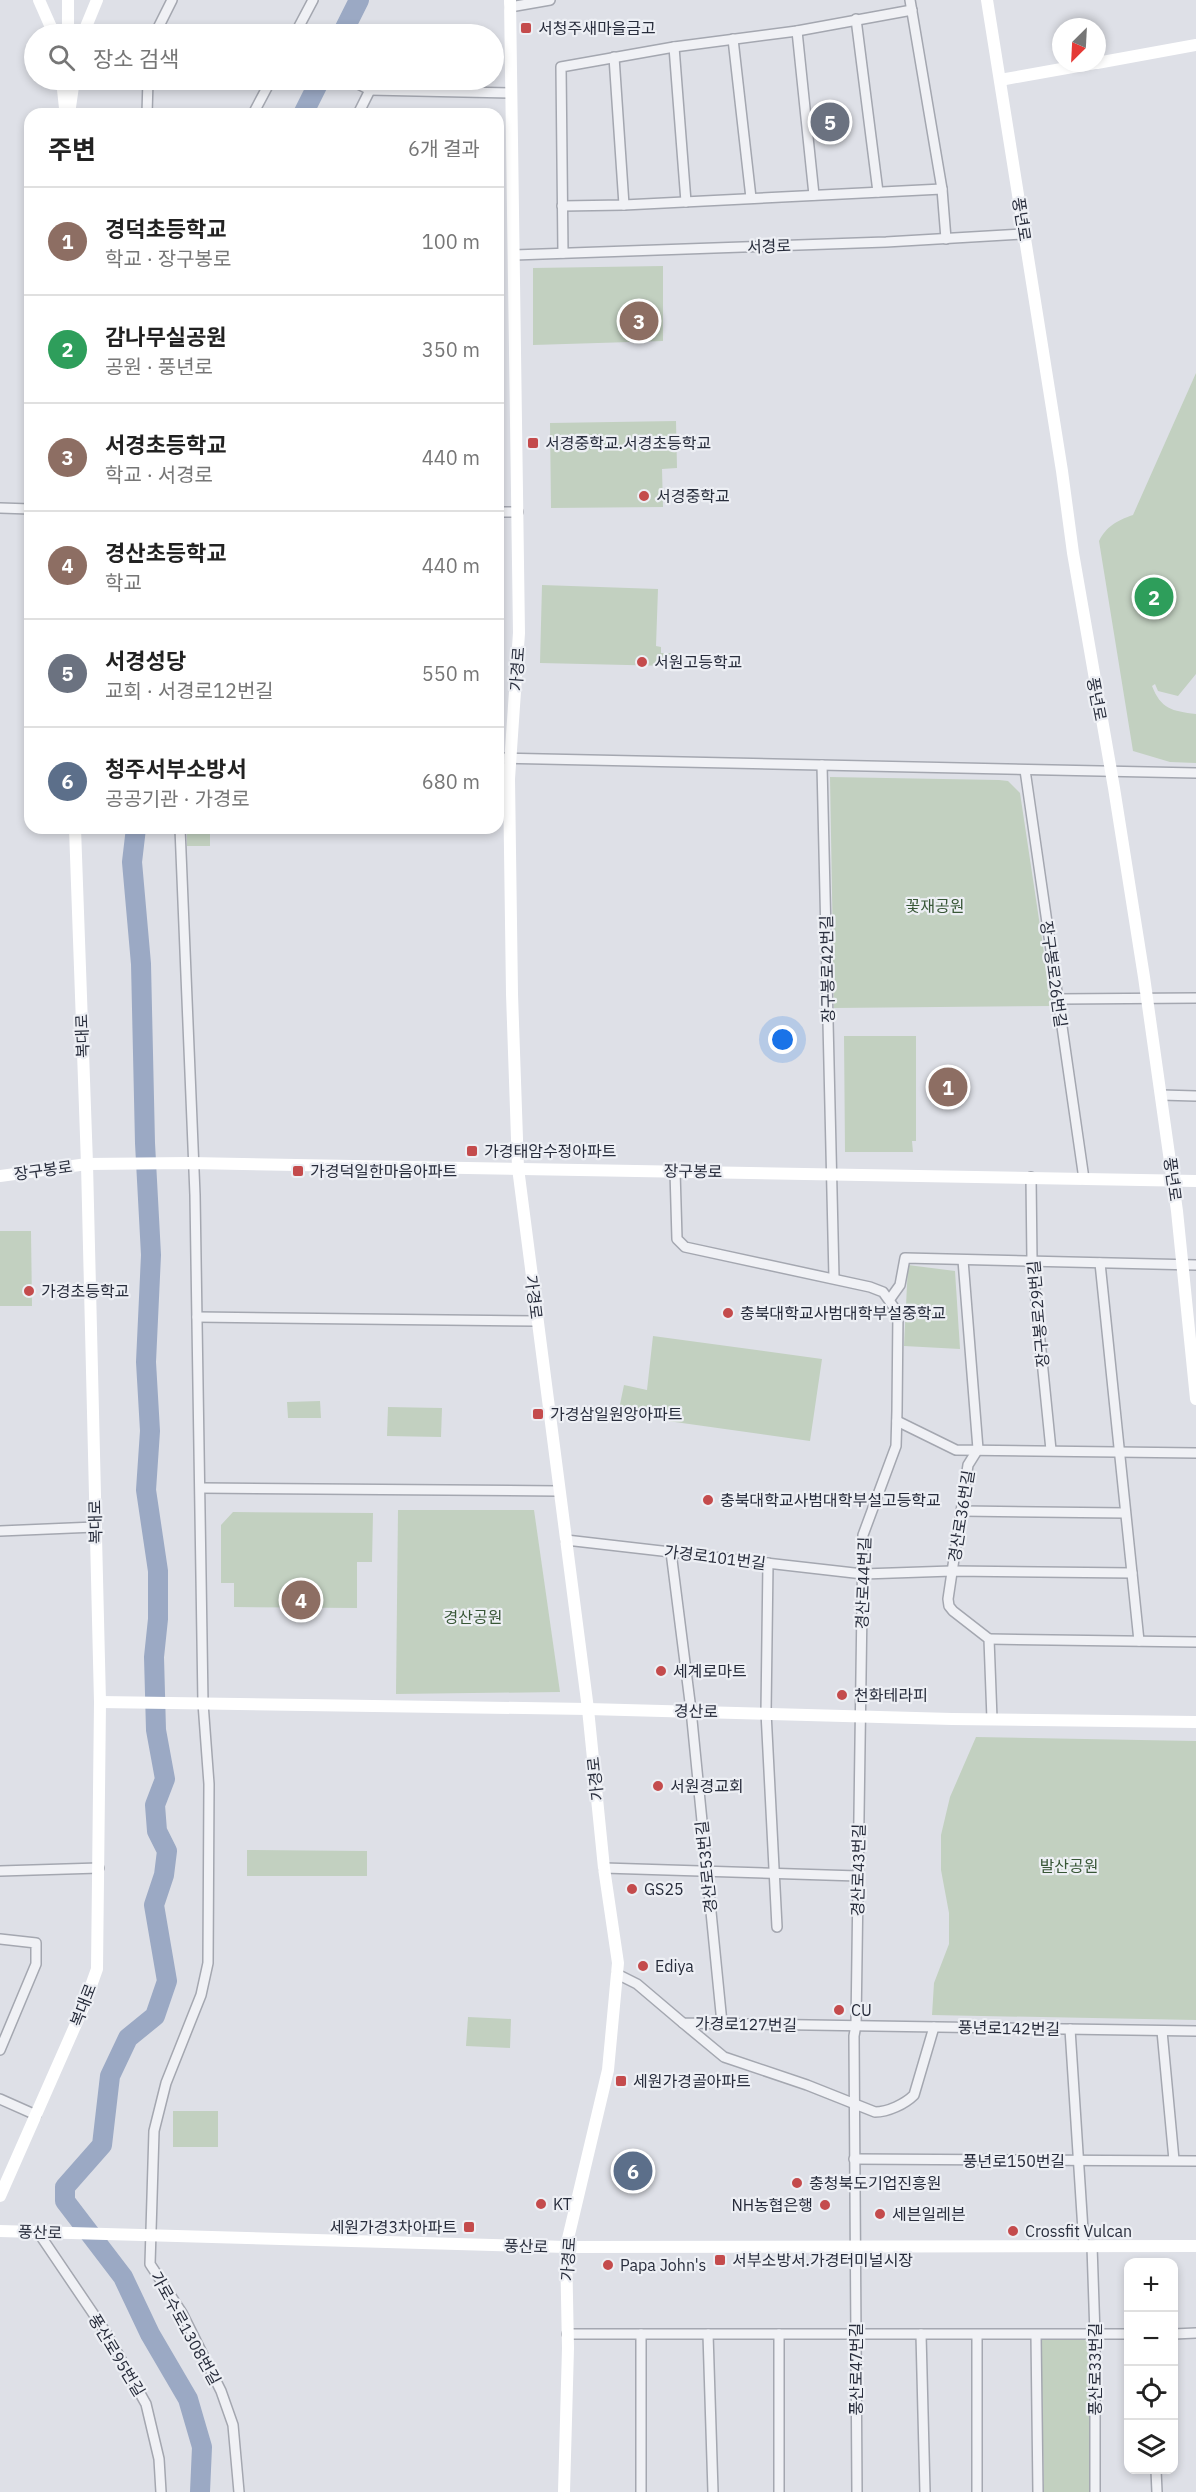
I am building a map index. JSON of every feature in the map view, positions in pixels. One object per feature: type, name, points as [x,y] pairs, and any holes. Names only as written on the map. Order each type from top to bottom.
[{"type":"street","points":[[39,0],[50,24]]},
{"type":"street","points":[[68,0],[68,24]]},
{"type":"street","points":[[87,24],[97,0]]},
{"type":"street","points":[[160,24],[172,0]]},
{"type":"street","points":[[300,24],[313,0]]},
{"type":"street","name":"가경로","points":[[550,0],[510,3],[519,633],[504,759],[509,778],[512,994],[519,1168],[558,1491],[588,1709],[604,1868],[618,1963],[608,2070],[566,2247],[564,2492]]},
{"type":"street","points":[[910,0],[942,189],[946,240]]},
{"type":"street","name":"풍년로","points":[[987,0],[1073,553],[1147,997],[1173,1180],[1196,1399]]},
{"type":"street","points":[[563,253],[561,67],[674,47],[797,31],[912,10]]},
{"type":"street","points":[[856,19],[878,192]]},
{"type":"street","points":[[797,31],[814,195]]},
{"type":"street","points":[[734,39],[752,198]]},
{"type":"street","points":[[1106,61],[1196,45]]},
{"type":"street","points":[[674,47],[686,202]]},
{"type":"street","points":[[614,57],[624,205]]},
{"type":"street","points":[[1000,80],[1052,71]]},
{"type":"street","points":[[63,90],[66,108]]},
{"type":"street","points":[[67,108],[68,90]]},
{"type":"street","points":[[68,108],[72,90]]},
{"type":"street","points":[[147,108],[148,90]]},
{"type":"street","points":[[256,108],[266,90]]},
{"type":"street","points":[[361,108],[370,90],[511,93]]},
{"type":"street","points":[[562,206],[942,189]]},
{"type":"street","name":"서경로","points":[[514,255],[946,240],[1024,234]]},
{"type":"street","points":[[0,508],[24,509]]},
{"type":"street","points":[[504,512],[518,512]]},
{"type":"street","points":[[504,759],[1195,773],[1196,785]]},
{"type":"street","name":"장구봉로42번길","points":[[822,765],[834,1278]]},
{"type":"street","name":"장구봉로26번길","points":[[1025,770],[1084,1179]]},
{"type":"street","name":"복대로","points":[[0,2196],[83,2008],[97,1970],[99,1702],[87,1164],[75,834]]},
{"type":"street","name":"가로수로1308번길","points":[[180,834],[201,1488],[199,1703],[209,1784],[208,1963],[201,1995],[159,2107],[154,2131],[150,2264],[182,2313],[221,2391],[233,2425],[239,2492]]},
{"type":"street","points":[[1058,999],[1196,998]]},
{"type":"street","points":[[1161,1095],[1196,1096]]},
{"type":"street","name":"장구봉로","points":[[0,1176],[87,1164],[191,1163],[1196,1181]]},
{"type":"street","points":[[675,1171],[677,1239],[685,1247],[870,1287],[883,1292],[890,1299],[900,1285],[905,1258],[1196,1265]]},
{"type":"street","name":"장구봉로29번길","points":[[1031,1177],[1032,1262],[1051,1450]]},
{"type":"street","name":"경산로36번길","points":[[963,1260],[978,1449],[968,1465],[952,1570],[949,1606],[989,1639]]},
{"type":"street","points":[[1100,1263],[1138,1641]]},
{"type":"street","name":"경산로44번길","points":[[860,1716],[863,1535],[896,1446],[898,1313],[890,1299]]},
{"type":"street","points":[[197,1317],[537,1321]]},
{"type":"street","points":[[897,1421],[956,1450],[1196,1453]]},
{"type":"street","points":[[201,1488],[558,1491]]},
{"type":"street","points":[[962,1511],[1125,1513]]},
{"type":"street","points":[[0,1531],[95,1527]]},
{"type":"street","name":"가경로101번길","points":[[566,1540],[863,1574],[952,1570],[1132,1573]]},
{"type":"street","name":"경산로53번길","points":[[672,1552],[691,1710],[722,2023]]},
{"type":"street","points":[[768,1563],[766,1712],[777,1927]]},
{"type":"street","points":[[992,1719],[989,1639],[1196,1642]]},
{"type":"street","name":"경산로","points":[[99,1702],[691,1710],[860,1716],[1196,1722]]},
{"type":"street","name":"경산로43번길","points":[[854,2159],[860,1716]]},
{"type":"street","points":[[0,1871],[99,1868]]},
{"type":"street","points":[[604,1868],[858,1876]]},
{"type":"street","points":[[0,1939],[36,1943],[36,1964],[0,2050]]},
{"type":"street","name":"가경로127번길","points":[[616,1974],[637,1984],[683,2023],[856,2025]]},
{"type":"street","points":[[683,2023],[724,2057],[875,2112],[883,2112],[909,2100],[914,2095],[934,2027]]},
{"type":"street","name":"풍년로142번길","points":[[856,2025],[1196,2031]]},
{"type":"street","name":"풍산로33번길","points":[[1070,2029],[1095,2335],[1095,2492]]},
{"type":"street","points":[[1162,2031],[1174,2160]]},
{"type":"street","points":[[0,2098],[36,2115]]},
{"type":"street","name":"풍년로150번길","points":[[854,2159],[1196,2161]]},
{"type":"street","name":"풍산로47번길","points":[[854,2159],[857,2492]]},
{"type":"street","name":"풍산로","points":[[0,2231],[566,2247],[1196,2246]]},
{"type":"street","name":"풍산로95번길","points":[[44,2232],[105,2331],[146,2404],[159,2459],[161,2492]]},
{"type":"street","points":[[1178,2334],[1196,2333]]},
{"type":"street","points":[[567,2334],[1124,2334]]},
{"type":"street","points":[[641,2334],[641,2492]]},
{"type":"street","points":[[708,2334],[713,2492]]},
{"type":"street","points":[[779,2334],[779,2492]]},
{"type":"street","points":[[921,2334],[926,2492]]},
{"type":"street","points":[[977,2335],[978,2492]]},
{"type":"street","points":[[1036,2335],[1038,2492]]},
{"type":"street","points":[[1156,2474],[1157,2492]]},
{"type":"green space","points":[[663,266],[663,341],[533,345],[533,268]]},
{"type":"green space","points":[[1196,373],[1196,674],[1178,696],[1158,691],[1155,684],[1152,686],[1159,700],[1168,708],[1196,714],[1196,763],[1170,762],[1133,751],[1099,541],[1105,531],[1122,519],[1133,515]]},
{"type":"green space","points":[[676,421],[677,468],[662,469],[663,507],[551,508],[550,423]]},
{"type":"green space","points":[[542,585],[658,589],[656,646],[661,647],[661,653],[671,653],[671,666],[540,663]]},
{"type":"green space","name":"꽃재공원","points":[[830,777],[999,780],[1008,781],[1020,793],[1052,1006],[834,1008]]},
{"type":"green space","points":[[187,834],[210,834],[210,846],[187,846]]},
{"type":"green space","points":[[844,1036],[916,1036],[916,1141],[912,1141],[913,1152],[845,1152]]},
{"type":"green space","points":[[0,1231],[31,1231],[32,1306],[0,1306]]},
{"type":"green space","points":[[908,1265],[955,1271],[960,1349],[904,1346]]},
{"type":"green space","points":[[653,1336],[822,1359],[810,1441],[618,1414],[624,1385],[647,1390]]},
{"type":"green space","points":[[320,1401],[321,1418],[288,1418],[287,1402]]},
{"type":"green space","points":[[388,1407],[442,1408],[441,1437],[387,1436]]},
{"type":"green space","name":"경산공원","points":[[398,1510],[534,1510],[560,1692],[396,1694]]},
{"type":"green space","points":[[233,1512],[373,1513],[372,1562],[357,1562],[357,1608],[234,1607],[234,1583],[221,1583],[221,1525]]},
{"type":"green space","name":"발산공원","points":[[976,1737],[1196,1741],[1196,2020],[932,2015],[934,1983],[949,1944],[949,1913],[941,1870],[941,1835],[950,1797]]},
{"type":"green space","points":[[247,1850],[367,1851],[367,1876],[247,1876]]},
{"type":"green space","points":[[468,2017],[511,2019],[510,2048],[466,2046]]},
{"type":"green space","points":[[173,2111],[218,2111],[218,2147],[173,2147]]},
{"type":"green space","points":[[1090,2339],[1090,2492],[1044,2492],[1041,2340]]},
{"type":"waterway","points":[[347,24],[359,0]]},
{"type":"waterway","points":[[306,108],[315,90]]},
{"type":"waterway","points":[[135,834],[132,862],[141,964],[145,1143],[151,1255],[146,1362],[150,1431],[146,1490],[158,1571],[158,1619],[154,1657],[156,1730],[165,1779],[155,1805],[157,1831],[167,1851],[164,1875],[154,1905],[167,1981],[155,2016],[128,2038],[110,2076],[102,2145],[65,2187],[65,2201],[123,2277],[150,2334],[188,2399],[202,2447],[200,2492]]},
{"type":"place","name":"서청주새마을금고","points":[[526,28]]},
{"type":"place","name":"서경성당","points":[[830,122]]},
{"type":"place","name":"서경초등학교","points":[[639,321]]},
{"type":"place","name":"서경중학교.서경초등학교","points":[[533,443]]},
{"type":"place","name":"서경중학교","points":[[644,496]]},
{"type":"place","name":"감나무실공원","points":[[1154,597]]},
{"type":"place","name":"서원고등학교","points":[[642,662]]},
{"type":"place","name":"경덕초등학교","points":[[948,1087]]},
{"type":"place","name":"가경태암수정아파트","points":[[472,1151]]},
{"type":"place","name":"가경덕일한마음아파트","points":[[298,1171]]},
{"type":"place","name":"가경초등학교","points":[[29,1291]]},
{"type":"place","name":"충북대학교사범대학부설중학교","points":[[728,1313]]},
{"type":"place","name":"가경삼일원앙아파트","points":[[538,1414]]},
{"type":"place","name":"충북대학교사범대학부설고등학교","points":[[708,1500]]},
{"type":"place","name":"경산초등학교","points":[[301,1600]]},
{"type":"place","name":"세계로마트","points":[[661,1671]]},
{"type":"place","name":"천화테라피","points":[[842,1695]]},
{"type":"place","name":"서원경교회","points":[[658,1786]]},
{"type":"place","name":"GS25","points":[[632,1889]]},
{"type":"place","name":"Ediya","points":[[643,1966]]},
{"type":"place","name":"CU","points":[[839,2010]]},
{"type":"place","name":"세원가경골아파트","points":[[621,2081]]},
{"type":"place","name":"청주서부소방서","points":[[633,2171]]},
{"type":"place","name":"충청북도기업진흥원","points":[[797,2183]]},
{"type":"place","name":"KT","points":[[541,2204]]},
{"type":"place","name":"NH농협은행","points":[[825,2205]]},
{"type":"place","name":"세븐일레븐","points":[[880,2214]]},
{"type":"place","name":"세원가경3차아파트","points":[[469,2227]]},
{"type":"place","name":"Crossfit Vulcan","points":[[1013,2231]]},
{"type":"place","name":"서부소방서.가경터미널시장","points":[[720,2260]]},
{"type":"place","name":"Papa John's","points":[[608,2265]]}]
